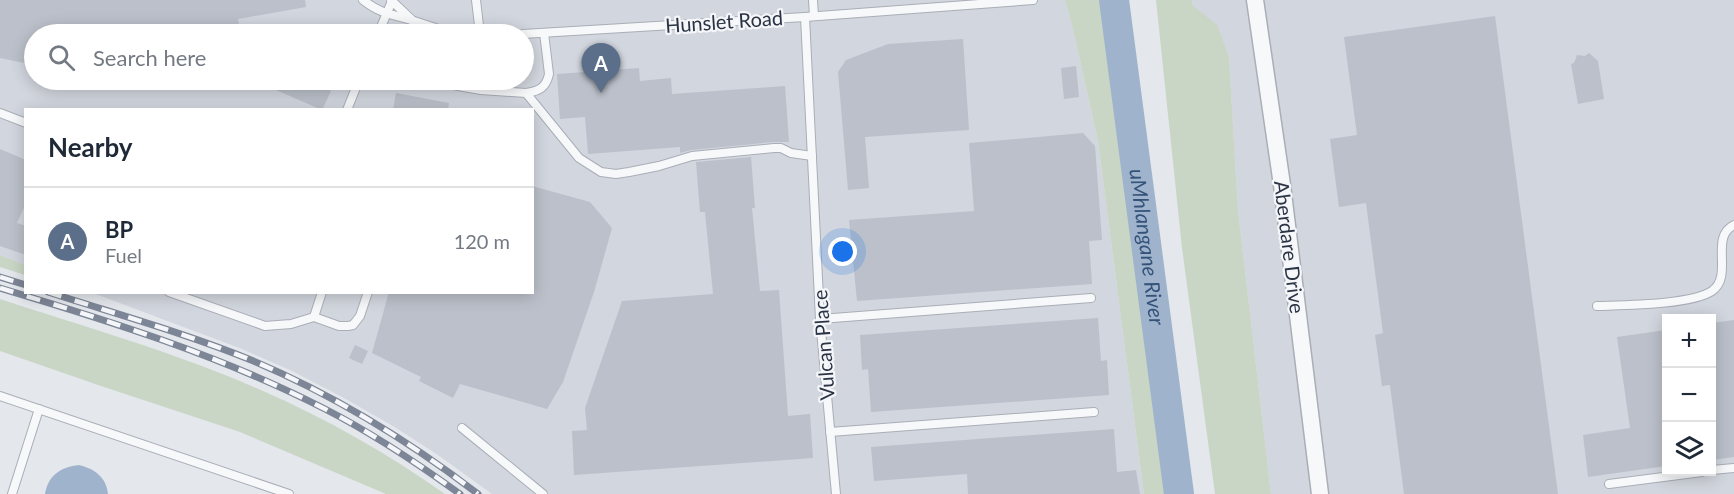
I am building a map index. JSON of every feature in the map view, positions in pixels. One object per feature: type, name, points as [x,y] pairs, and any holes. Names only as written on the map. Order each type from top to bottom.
[{"type":"street","name":"Aberdare Drive","points":[[1255,0],[1282,185],[1320,494]]},
{"type":"lane","points":[[363,0],[387,15],[423,24]]},
{"type":"lane","points":[[383,24],[391,0],[412,20]]},
{"type":"lane","points":[[476,0],[479,24]]},
{"type":"lane","name":"Vulcan Place","points":[[813,0],[809,16],[812,156],[820,319],[836,494]]},
{"type":"lane","name":"Hunslet Road","points":[[534,33],[809,16],[926,4],[1033,0]]},
{"type":"lane","points":[[488,90],[526,93],[541,89],[549,74],[544,33]]},
{"type":"lane","points":[[348,108],[354,90]]},
{"type":"lane","points":[[526,93],[579,158],[601,172],[616,174],[659,166],[692,156],[774,148],[812,156]]},
{"type":"lane","points":[[0,113],[24,122]]},
{"type":"lane","points":[[1597,306],[1691,299],[1711,291],[1721,282],[1723,238],[1728,228],[1734,225]]},
{"type":"lane","points":[[175,294],[265,326],[291,324],[314,317],[348,327],[360,316],[367,294]]},
{"type":"lane","points":[[314,317],[321,294]]},
{"type":"lane","points":[[820,319],[1090,298]]},
{"type":"lane","points":[[0,396],[289,494]]},
{"type":"lane","points":[[12,494],[39,409]]},
{"type":"lane","points":[[830,432],[1094,412]]},
{"type":"lane","points":[[462,428],[543,494]]},
{"type":"lane","points":[[1716,470],[1734,468]]},
{"type":"lane","points":[[1609,484],[1666,476]]},
{"type":"shaded area","points":[[0,0],[1065,0],[1098,141],[1144,494],[492,494],[393,426],[294,372],[242,349],[96,294],[534,294],[534,108],[24,108],[24,265],[0,255]]},
{"type":"shaded area","points":[[1192,0],[1734,0],[1734,494],[1271,494],[1238,210],[1229,57],[1191,5]]},
{"type":"green space","points":[[1065,0],[1103,0],[1126,191],[1169,494],[1144,494],[1098,141]]},
{"type":"green space","points":[[1156,0],[1192,0],[1192,5],[1217,25],[1229,57],[1238,210],[1271,494],[1215,494],[1182,248]]},
{"type":"green space","points":[[0,255],[24,265],[24,275],[0,267]]},
{"type":"green space","points":[[0,299],[166,353],[263,391],[356,438],[445,494],[386,494],[240,432],[0,351]]},
{"type":"water","points":[[79,465],[90,469],[102,478],[108,494],[45,494],[49,482],[56,473]]},
{"type":"building","points":[[0,0],[305,0],[306,7],[238,19],[239,24],[24,24],[24,63],[0,58]]},
{"type":"building","points":[[1495,16],[1558,494],[1404,494],[1390,385],[1382,386],[1375,335],[1383,333],[1366,203],[1339,207],[1330,139],[1357,135],[1344,37]]},
{"type":"building","points":[[963,39],[969,130],[865,137],[869,188],[848,190],[838,72],[846,60],[888,44]]},
{"type":"building","points":[[1589,53],[1598,61],[1604,99],[1578,104],[1571,64],[1574,63],[1577,55],[1585,56]]},
{"type":"building","points":[[1076,66],[1079,97],[1064,99],[1061,68]]},
{"type":"building","points":[[639,68],[640,81],[671,78],[672,94],[785,86],[789,142],[691,150],[680,153],[680,147],[588,154],[585,117],[560,119],[557,74]]},
{"type":"building","points":[[276,90],[331,91],[323,108],[317,108]]},
{"type":"building","points":[[396,93],[449,103],[448,108],[393,108]]},
{"type":"building","points":[[1083,133],[1095,146],[1102,240],[1089,241],[1092,284],[857,301],[849,220],[974,211],[969,143]]},
{"type":"building","points":[[0,149],[24,159],[24,207],[17,223],[24,225],[24,254],[0,246]]},
{"type":"building","points":[[751,157],[755,208],[752,208],[760,291],[779,290],[788,416],[810,414],[813,458],[574,475],[572,431],[587,430],[585,408],[622,301],[713,294],[705,212],[700,212],[696,162]]},
{"type":"building","points":[[534,187],[590,202],[612,228],[594,292],[563,382],[547,409],[460,384],[453,398],[419,381],[421,377],[372,353],[388,294],[534,294]]},
{"type":"building","points":[[1098,318],[1101,361],[1107,360],[1109,395],[871,412],[868,369],[862,370],[860,335]]},
{"type":"building","points":[[1734,320],[1734,457],[1716,459],[1716,368],[1716,322]]},
{"type":"building","points":[[1662,331],[1662,467],[1588,477],[1583,435],[1630,428],[1617,337]]},
{"type":"building","points":[[355,345],[368,351],[362,364],[349,358]]},
{"type":"building","points":[[1114,429],[1117,472],[1136,470],[1140,494],[968,494],[967,474],[874,481],[871,447]]},
{"type":"waterway","name":"uMhlangane River","points":[[1114,0],[1179,494]]},
{"type":"railway","points":[[0,277],[24,284]]},
{"type":"railway","points":[[0,288],[83,313],[246,372],[343,418],[411,460],[460,494]]},
{"type":"railway","points":[[54,294],[201,341],[281,373],[340,403],[397,437],[478,494]]},
{"type":"place","name":"BP","points":[[601,93]]}]
